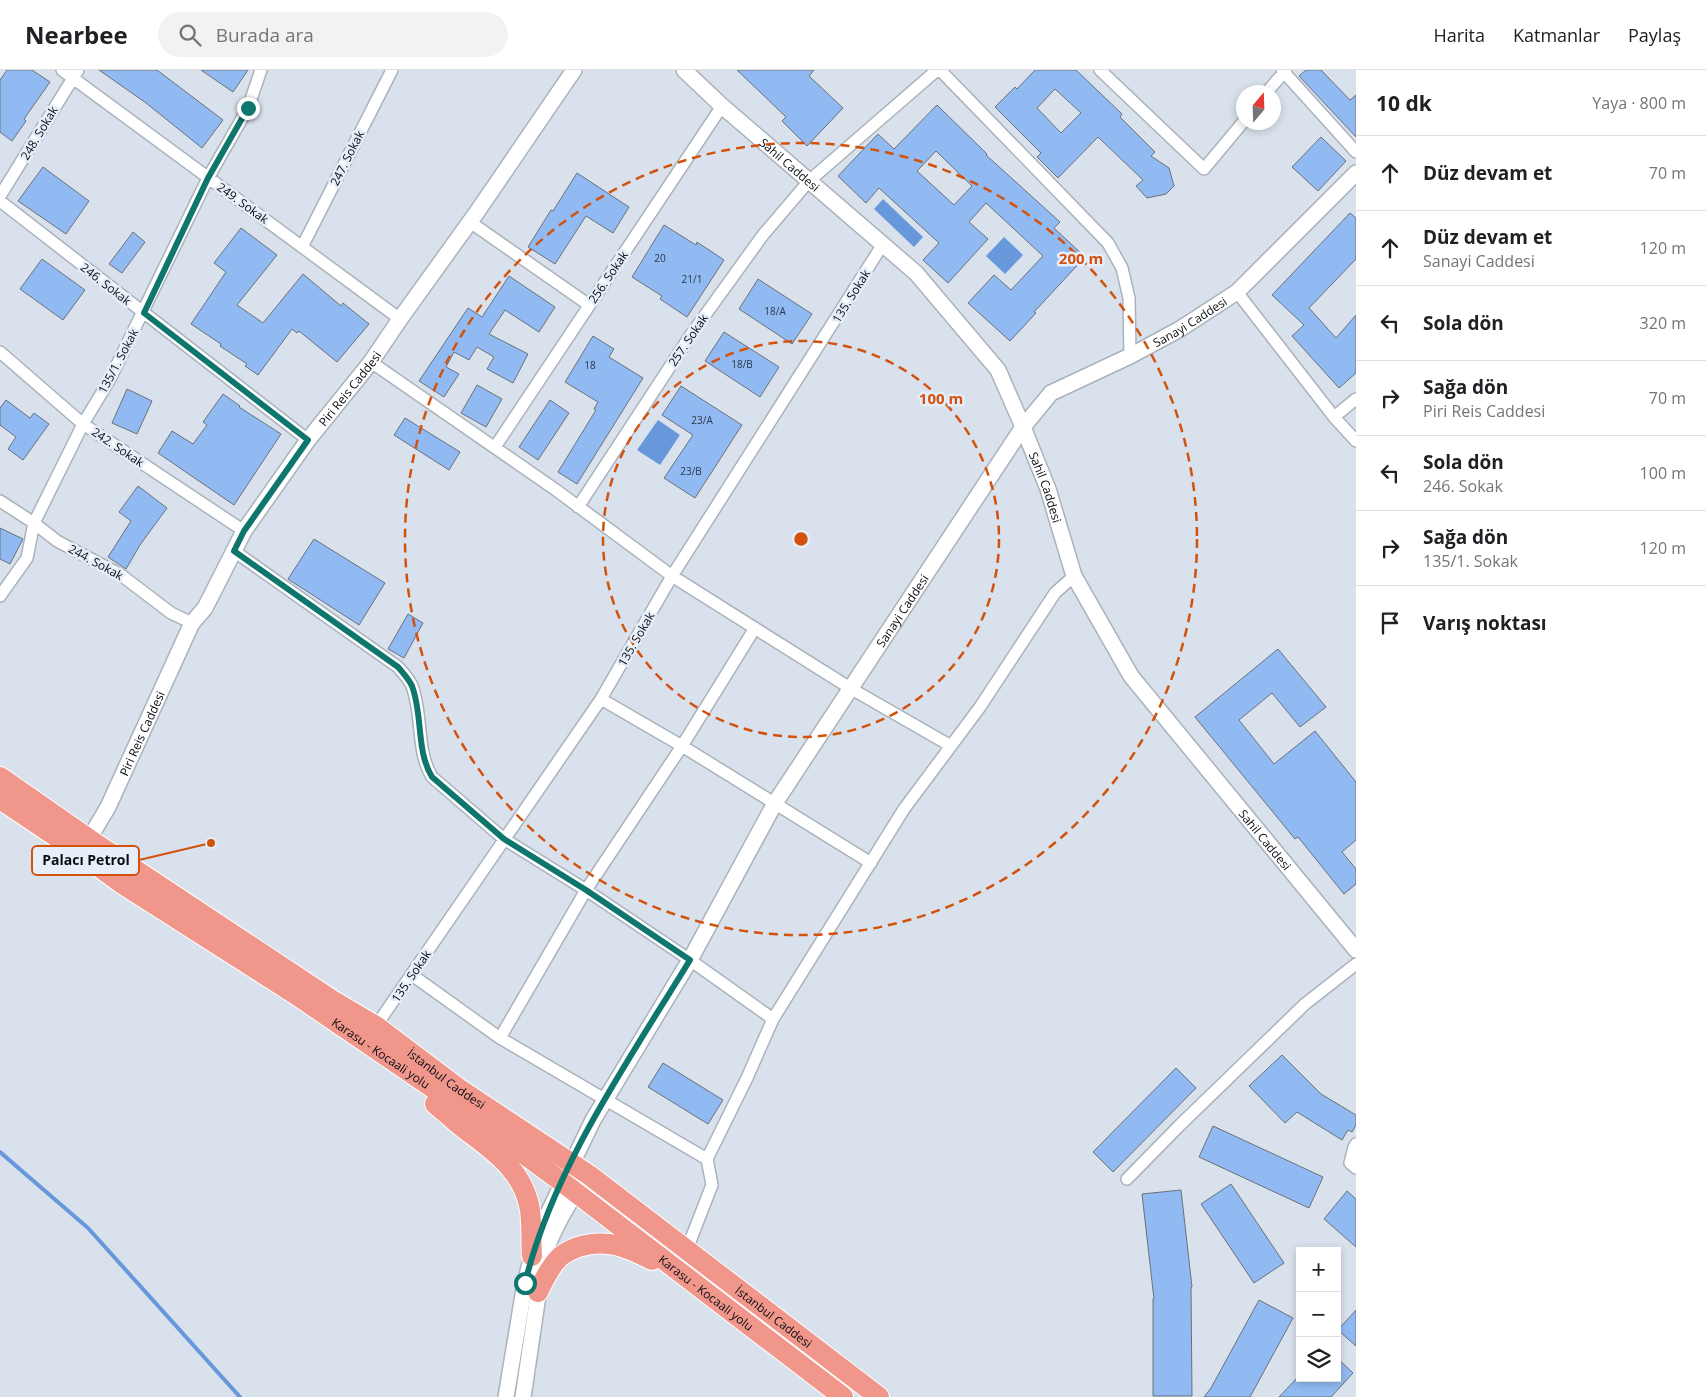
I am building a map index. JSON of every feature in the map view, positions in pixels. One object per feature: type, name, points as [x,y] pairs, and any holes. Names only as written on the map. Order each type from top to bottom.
[{"type":"highway","name":"İstanbul Caddesi","points":[[0,777],[86,847],[376,1026],[458,1088],[572,1163],[880,1397]]},
{"type":"highway","name":"Karasu - Kocaali yolu","points":[[0,799],[86,847],[121,883],[295,994],[446,1097],[569,1187],[843,1397]]},
{"type":"highway","points":[[354,1034],[461,1126],[499,1155],[514,1171],[524,1188],[530,1209],[532,1256]]},
{"type":"highway","points":[[538,1292],[550,1268],[560,1257],[571,1249],[593,1243],[613,1244],[634,1250],[702,1288]]},
{"type":"street","name":"249. Sokak","points":[[62,70],[75,74],[208,178],[400,319]]},
{"type":"street","name":"135/1. Sokak","points":[[0,596],[27,558],[34,523],[83,424],[110,379],[144,313],[208,178],[248,108],[261,70]]},
{"type":"street","name":"247. Sokak","points":[[302,247],[392,70]]},
{"type":"street","name":"Piri Reis Caddesi","points":[[86,847],[108,807],[192,623],[205,608],[244,531],[308,440],[371,362],[574,70]]},
{"type":"street","name":"Sahil Caddesi","points":[[684,70],[722,106],[916,273],[998,370],[1048,489],[1074,576],[1130,676],[1354,943]]},
{"type":"street","points":[[1100,70],[1204,169],[1236,130]]},
{"type":"street","points":[[934,71],[1108,243],[1122,268],[1129,298],[1130,356]]},
{"type":"street","name":"257. Sokak","points":[[578,507],[690,336],[763,235],[809,182],[934,71]]},
{"type":"street","points":[[1273,85],[1284,71],[1356,152]]},
{"type":"street","name":"248. Sokak","points":[[0,196],[75,74]]},
{"type":"street","name":"256. Sokak","points":[[495,447],[722,106]]},
{"type":"street","name":"Sanayi Caddesi","points":[[569,1187],[572,1163],[593,1120],[690,960],[775,803],[1023,427],[1051,393],[1130,356],[1180,329],[1237,292],[1356,173]]},
{"type":"street","name":"246. Sokak","points":[[0,201],[308,440]]},
{"type":"street","points":[[470,222],[589,305]]},
{"type":"street","name":"135. Sokak","points":[[376,1026],[601,699],[672,576],[883,244]]},
{"type":"street","points":[[1237,292],[1334,417],[1356,441]]},
{"type":"street","name":"242. Sokak","points":[[0,352],[83,424],[244,531]]},
{"type":"street","points":[[371,362],[495,447],[672,576],[850,688],[951,746]]},
{"type":"street","points":[[1334,417],[1356,399]]},
{"type":"street","name":"244. Sokak","points":[[0,501],[34,523],[57,541],[121,575],[171,613],[192,623]]},
{"type":"street","points":[[234,551],[398,667],[412,685],[418,709],[425,766],[432,777],[504,839],[586,890],[773,1019]]},
{"type":"street","points":[[687,1249],[712,1185],[707,1159],[747,1078],[773,1019],[904,809],[980,706],[1055,593],[1074,576]]},
{"type":"street","points":[[500,1038],[586,890],[682,746],[755,628]]},
{"type":"street","points":[[601,699],[682,746],[870,863]]},
{"type":"street","points":[[1127,1179],[1305,1004],[1356,964]]},
{"type":"street","points":[[412,975],[500,1038],[707,1159]]},
{"type":"street","points":[[1356,1144],[1350,1163],[1356,1168]]},
{"type":"street","points":[[506,1397],[525,1283],[541,1228],[569,1187],[589,1175]]},
{"type":"street","points":[[523,1397],[544,1254],[569,1187]]},
{"type":"water","points":[[883,199],[923,237],[914,247],[874,209]]},
{"type":"water","points":[[1004,237],[1023,255],[1005,274],[986,256]]},
{"type":"water","points":[[658,420],[680,435],[660,465],[637,450]]},
{"type":"building","points":[[7,70],[32,70],[50,82],[24,119],[26,121],[12,141],[0,132],[0,80]]},
{"type":"building","points":[[99,70],[157,70],[223,120],[202,148],[146,103]]},
{"type":"building","points":[[201,70],[248,70],[233,92]]},
{"type":"building","points":[[737,70],[814,70],[809,76],[843,108],[807,146],[782,121],[786,117]]},
{"type":"building","points":[[1035,70],[1076,70],[1122,114],[1120,117],[1155,152],[1151,156],[1169,168],[1174,186],[1166,194],[1147,198],[1136,186],[1143,180],[1098,137],[1058,178],[1037,157],[1041,153],[995,107],[1015,87],[1017,89]],"holes":[[[1055,89],[1081,113],[1061,133],[1037,108]]]},
{"type":"building","points":[[1306,70],[1321,70],[1350,100],[1356,95],[1356,137],[1299,76]]},
{"type":"building","points":[[937,105],[986,155],[1060,222],[1054,228],[1085,257],[1010,341],[968,303],[994,275],[1011,290],[1043,256],[986,203],[969,222],[988,239],[948,283],[923,260],[939,243],[879,188],[866,203],[838,176],[878,134],[894,149]],"holes":[[[936,151],[972,186],[954,205],[917,171]]]},
{"type":"building","points":[[1321,137],[1346,161],[1318,191],[1292,167]]},
{"type":"building","points":[[43,167],[89,201],[66,234],[18,201]]},
{"type":"building","points":[[577,173],[629,207],[613,233],[586,216],[555,264],[528,247]]},
{"type":"building","points":[[1350,213],[1356,218],[1356,259],[1309,308],[1336,338],[1356,315],[1356,373],[1339,388],[1292,336],[1304,325],[1272,295]]},
{"type":"building","points":[[664,225],[696,245],[697,242],[724,260],[687,317],[660,299],[662,296],[632,277]]},
{"type":"building","points":[[241,228],[277,255],[237,305],[263,323],[303,274],[341,306],[343,303],[369,324],[337,362],[299,331],[297,333],[292,329],[258,375],[245,366],[247,364],[220,346],[221,344],[191,324],[226,272],[214,263]]},
{"type":"building","points":[[133,232],[145,242],[122,273],[109,264]]},
{"type":"building","points":[[42,259],[85,290],[63,320],[20,289]]},
{"type":"building","points":[[509,276],[555,307],[539,332],[505,310],[489,334],[528,354],[513,383],[487,369],[494,357],[477,347],[469,360],[454,352],[446,367],[459,374],[444,397],[419,381],[468,308],[482,317]]},
{"type":"building","points":[[758,279],[812,314],[792,344],[739,309]]},
{"type":"building","points":[[724,332],[779,367],[760,397],[705,361]]},
{"type":"building","points":[[593,336],[614,349],[609,357],[643,378],[577,484],[558,472],[596,410],[594,409],[598,402],[565,382]]},
{"type":"building","points":[[477,385],[502,399],[486,427],[461,413]]},
{"type":"building","points":[[681,386],[742,425],[695,498],[664,478],[693,435],[662,415]]},
{"type":"building","points":[[127,389],[152,401],[137,434],[112,423]]},
{"type":"building","points":[[223,394],[239,407],[281,434],[234,505],[158,453],[172,431],[193,444],[207,425],[203,422]]},
{"type":"building","points":[[6,400],[30,418],[34,413],[49,424],[23,460],[8,449],[16,437],[0,425],[0,408]]},
{"type":"building","points":[[550,400],[569,413],[538,460],[519,447]]},
{"type":"building","points":[[405,418],[460,452],[449,470],[394,435]]},
{"type":"building","points":[[138,486],[167,508],[140,545],[126,569],[108,557],[131,521],[119,512]]},
{"type":"building","points":[[0,528],[23,539],[10,564],[0,559]]},
{"type":"building","points":[[314,539],[385,583],[359,625],[288,579]]},
{"type":"building","points":[[408,614],[423,623],[404,658],[388,649]]},
{"type":"building","points":[[1278,649],[1326,707],[1300,727],[1272,693],[1239,720],[1274,764],[1315,731],[1356,782],[1356,840],[1342,852],[1356,869],[1356,884],[1344,894],[1298,837],[1295,839],[1195,717]]},
{"type":"building","points":[[1282,1055],[1321,1094],[1356,1115],[1356,1125],[1352,1132],[1348,1130],[1342,1140],[1297,1112],[1285,1123],[1249,1086]]},
{"type":"building","points":[[663,1063],[723,1100],[708,1124],[648,1087]]},
{"type":"building","points":[[1176,1068],[1196,1088],[1113,1172],[1093,1152]]},
{"type":"building","points":[[1213,1126],[1323,1177],[1309,1208],[1199,1157]]},
{"type":"building","points":[[1231,1184],[1284,1263],[1254,1283],[1201,1204]]},
{"type":"building","points":[[1181,1190],[1192,1287],[1192,1396],[1153,1396],[1154,1299],[1142,1194]]},
{"type":"building","points":[[1347,1191],[1356,1199],[1356,1247],[1324,1219]]},
{"type":"building","points":[[1259,1300],[1293,1318],[1250,1397],[1204,1397],[1211,1388]]},
{"type":"building","points":[[1356,1310],[1356,1346],[1341,1333],[1341,1327]]},
{"type":"building","points":[[1341,1362],[1353,1373],[1331,1397],[1279,1397],[1296,1379],[1296,1382],[1341,1382]]},
{"type":"waterway","points":[[0,1152],[88,1228],[240,1397]]},
{"type":"place","name":"Palacı Petrol","points":[[211,843]]},
{"type":"route","points":[[248,108],[208,178],[144,313],[308,440],[244,531],[234,551],[398,667],[406,676],[412,685],[418,709],[425,766],[432,777],[504,839],[586,890],[690,960],[593,1120],[541,1228],[525,1283]]}]
